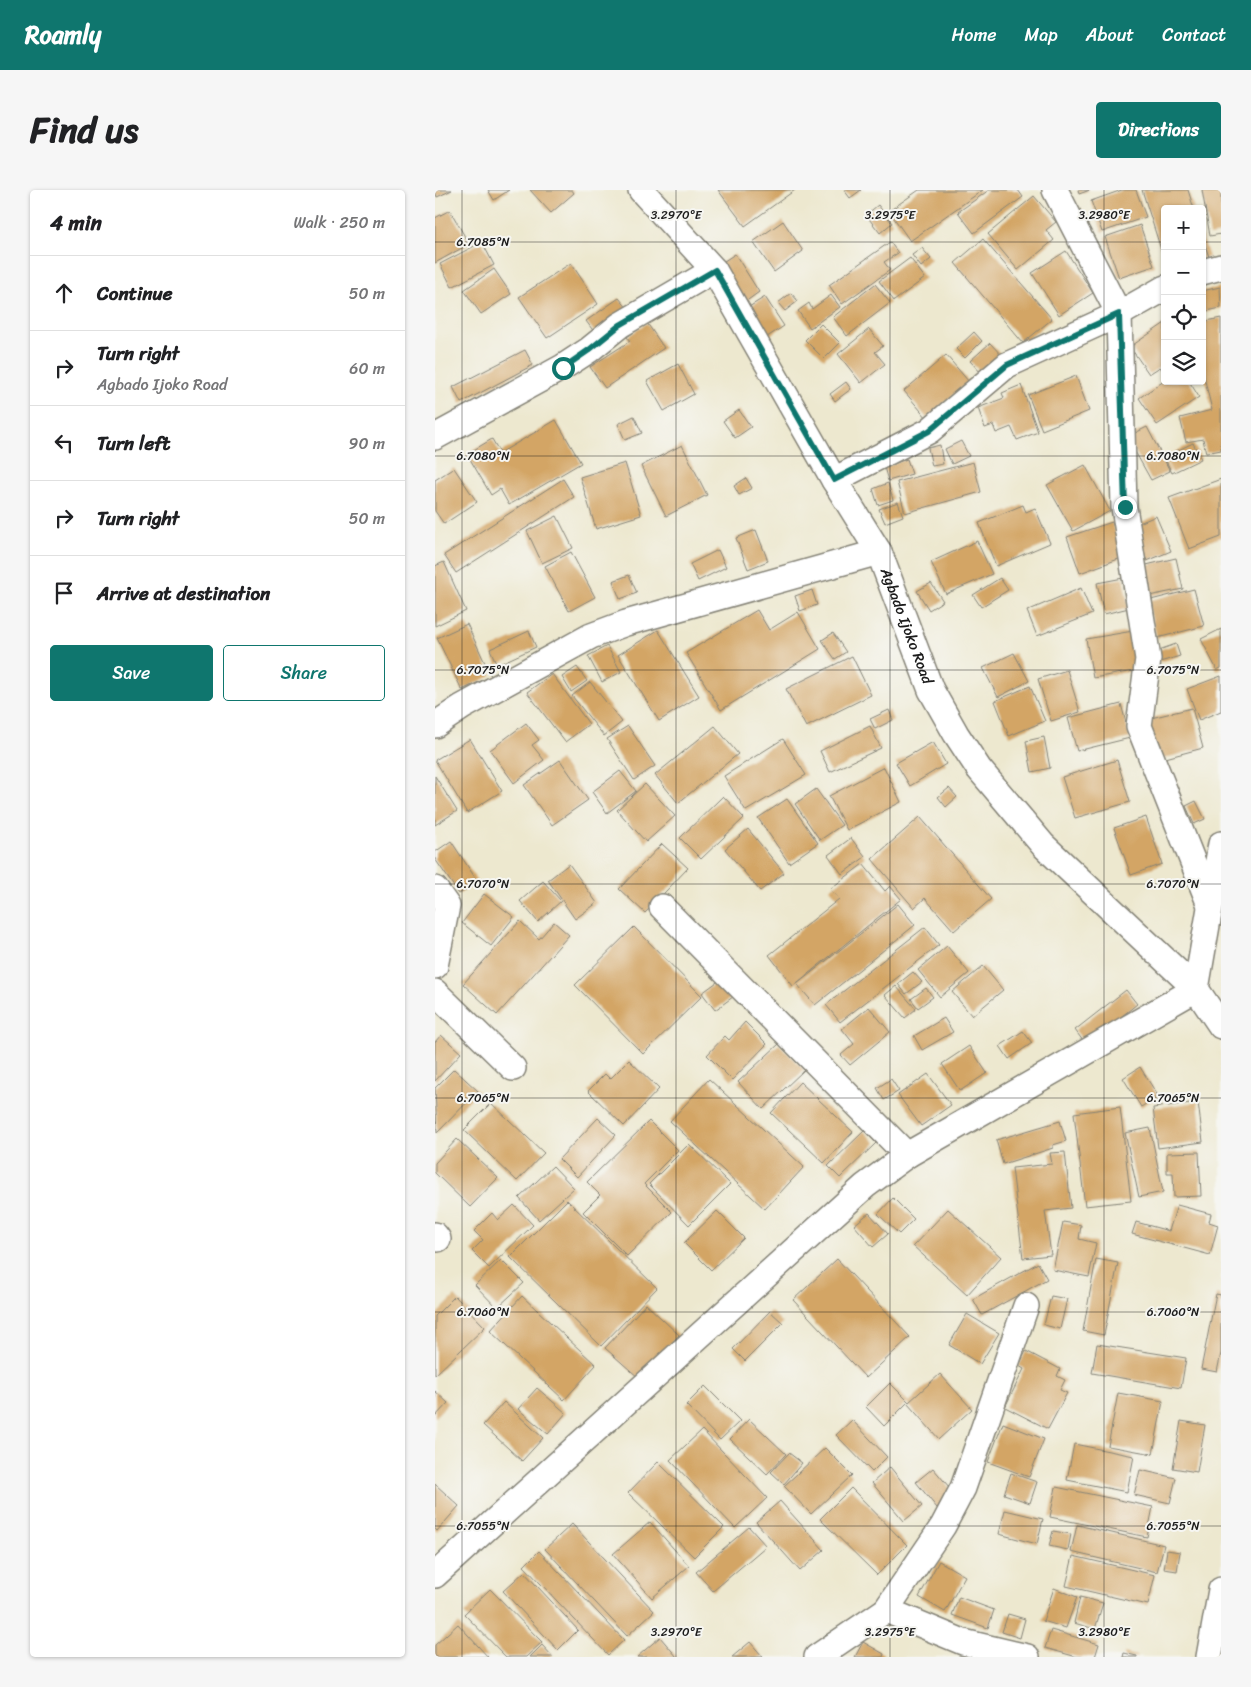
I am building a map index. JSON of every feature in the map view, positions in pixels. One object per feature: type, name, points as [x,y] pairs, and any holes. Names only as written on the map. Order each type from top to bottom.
[{"type":"street","name":"Agbado Ijoko Road","points":[[641,190],[715,270],[834,480],[879,552],[931,690],[979,769],[1043,845],[1196,989],[1221,1026]]},
{"type":"street","points":[[1055,190],[1119,314],[1125,507],[1148,659],[1139,726],[1210,905]]},
{"type":"street","points":[[1206,271],[1221,267]]},
{"type":"street","points":[[435,437],[563,368],[620,325],[715,270]]},
{"type":"street","points":[[834,480],[929,431],[1007,365],[1119,314],[1161,290]]},
{"type":"street","points":[[435,725],[461,707],[591,636],[626,623],[879,552]]},
{"type":"street","points":[[435,1576],[865,1186],[907,1155],[1196,989],[1221,844]]},
{"type":"street","points":[[435,889],[447,906],[435,966]]},
{"type":"street","points":[[662,907],[907,1155]]},
{"type":"street","points":[[435,992],[513,1068]]},
{"type":"street","points":[[817,1657],[886,1610],[943,1526],[963,1488],[1027,1306]]},
{"type":"street","points":[[1209,1657],[1221,1590]]},
{"type":"street","points":[[886,1610],[959,1649],[1027,1657]]},
{"type":"building","points":[[435,190],[452,190],[437,197]]},
{"type":"building","points":[[488,190],[509,190],[494,200]]},
{"type":"building","points":[[530,190],[572,190],[574,193],[551,213]]},
{"type":"building","points":[[718,190],[795,190],[745,226]]},
{"type":"building","points":[[844,190],[861,190],[850,198]]},
{"type":"building","points":[[919,190],[983,190],[910,241],[889,211]]},
{"type":"building","points":[[989,190],[1018,190],[1023,197],[974,233],[958,212]]},
{"type":"building","points":[[1078,190],[1090,190],[1079,194]]},
{"type":"building","points":[[1122,190],[1136,190],[1146,217],[1102,232],[1091,201]]},
{"type":"building","points":[[1142,190],[1188,190],[1193,205],[1161,205],[1161,249]]},
{"type":"building","points":[[1202,190],[1221,190],[1221,234],[1210,236]]},
{"type":"building","points":[[1034,196],[1056,222],[1046,230],[1054,240],[1018,270],[988,234]]},
{"type":"building","points":[[878,205],[892,223],[880,233],[866,215]]},
{"type":"building","points":[[450,210],[469,244],[435,263],[435,218]]},
{"type":"building","points":[[783,221],[803,251],[774,272],[753,242]]},
{"type":"building","points":[[1140,225],[1154,266],[1119,278],[1105,237]]},
{"type":"building","points":[[983,239],[1052,319],[1023,343],[955,263]]},
{"type":"building","points":[[482,242],[494,265],[452,287],[440,264]]},
{"type":"building","points":[[890,242],[898,253],[884,262],[890,270],[842,304],[829,285]]},
{"type":"building","points":[[922,248],[931,259],[921,267],[912,255]]},
{"type":"building","points":[[1066,251],[1093,293],[1059,315],[1032,273]]},
{"type":"building","points":[[735,254],[759,292],[741,305],[715,267]]},
{"type":"building","points":[[910,258],[925,278],[894,301],[879,281]]},
{"type":"building","points":[[571,263],[598,304],[547,338],[519,297]]},
{"type":"building","points":[[494,269],[511,294],[481,314],[464,290]]},
{"type":"building","points":[[875,284],[890,303],[847,336],[833,317]]},
{"type":"building","points":[[1220,287],[1221,308],[1206,311],[1206,290]]},
{"type":"building","points":[[791,293],[798,301],[785,311],[778,303]]},
{"type":"building","points":[[831,295],[840,307],[810,328],[798,311],[809,303],[812,309]]},
{"type":"building","points":[[765,297],[784,326],[764,339],[744,310]]},
{"type":"building","points":[[619,298],[628,309],[595,333],[586,321]]},
{"type":"building","points":[[1221,318],[1221,450],[1206,453],[1203,439],[1186,442],[1180,418],[1212,410],[1206,385],[1206,321]]},
{"type":"building","points":[[647,323],[664,348],[605,388],[590,367],[630,341],[627,337]]},
{"type":"building","points":[[821,324],[840,343],[824,359],[805,340]]},
{"type":"building","points":[[1161,326],[1161,368],[1160,367],[1149,374],[1130,347]]},
{"type":"building","points":[[869,329],[883,346],[875,352],[885,364],[861,383],[838,354]]},
{"type":"building","points":[[974,332],[982,341],[965,358],[956,349]]},
{"type":"building","points":[[990,343],[1003,357],[983,375],[970,361]]},
{"type":"building","points":[[525,350],[533,365],[461,403],[453,387]]},
{"type":"building","points":[[946,355],[969,382],[927,418],[904,391]]},
{"type":"building","points":[[678,364],[694,394],[664,411],[647,381]]},
{"type":"building","points":[[1076,376],[1089,411],[1042,430],[1028,395]]},
{"type":"building","points":[[846,382],[851,389],[835,401],[830,394]]},
{"type":"building","points":[[1161,383],[1161,385],[1192,385],[1199,397],[1157,425],[1139,398]]},
{"type":"building","points":[[1021,385],[1038,432],[1017,440],[1011,427],[996,433],[993,425],[985,428],[978,408],[1004,398],[1002,393]]},
{"type":"building","points":[[739,410],[751,427],[735,438],[723,421]]},
{"type":"building","points":[[634,416],[642,433],[625,440],[618,424]]},
{"type":"building","points":[[556,420],[581,463],[509,505],[500,489],[491,495],[467,454],[492,439],[500,453]]},
{"type":"building","points":[[1147,427],[1170,471],[1151,480],[1127,437]]},
{"type":"building","points":[[961,441],[969,456],[952,464],[945,449]]},
{"type":"building","points":[[1193,443],[1201,459],[1172,473],[1164,457]]},
{"type":"building","points":[[682,445],[707,495],[666,516],[641,466]]},
{"type":"building","points":[[940,445],[943,464],[932,466],[928,448]]},
{"type":"building","points":[[907,459],[912,474],[888,481],[884,467]]},
{"type":"building","points":[[973,462],[981,492],[905,513],[897,482]]},
{"type":"building","points":[[625,463],[641,515],[596,529],[580,477]]},
{"type":"building","points":[[1085,465],[1110,511],[1073,531],[1047,485]]},
{"type":"building","points":[[454,468],[477,502],[444,524],[435,511],[435,480]]},
{"type":"building","points":[[746,478],[752,488],[739,495],[734,486]]},
{"type":"building","points":[[563,479],[574,497],[456,573],[444,555]]},
{"type":"building","points":[[1221,479],[1221,537],[1189,549],[1169,498]]},
{"type":"building","points":[[888,483],[893,500],[878,505],[873,489]]},
{"type":"building","points":[[898,502],[903,516],[885,523],[879,509]]},
{"type":"building","points":[[1023,505],[1026,512],[1035,508],[1050,543],[996,566],[979,523]]},
{"type":"building","points":[[557,516],[573,548],[542,563],[527,531]]},
{"type":"building","points":[[1156,516],[1171,551],[1147,561],[1132,526]]},
{"type":"building","points":[[1112,522],[1124,557],[1080,573],[1067,537]]},
{"type":"building","points":[[756,530],[768,561],[748,569],[736,538]]},
{"type":"building","points":[[977,541],[992,574],[946,594],[931,562]]},
{"type":"building","points":[[718,550],[726,567],[698,581],[690,564]]},
{"type":"building","points":[[571,552],[595,597],[569,611],[545,566]]},
{"type":"building","points":[[1176,558],[1183,589],[1149,596],[1142,566]]},
{"type":"building","points":[[444,562],[466,611],[435,626],[435,566]]},
{"type":"building","points":[[629,575],[637,593],[620,599],[613,581]]},
{"type":"building","points":[[1000,578],[1008,590],[981,607],[973,595]]},
{"type":"building","points":[[1123,578],[1129,608],[1104,614],[1097,583]]},
{"type":"building","points":[[931,583],[943,601],[929,610],[917,591]]},
{"type":"building","points":[[1081,588],[1092,614],[1037,636],[1027,611]]},
{"type":"building","points":[[1194,589],[1204,626],[1157,638],[1147,601]]},
{"type":"building","points":[[812,590],[817,605],[800,611],[795,596]]},
{"type":"building","points":[[757,610],[769,630],[798,612],[820,649],[721,710],[686,653]]},
{"type":"building","points":[[467,624],[491,676],[462,690],[437,638]]},
{"type":"building","points":[[1221,629],[1221,668],[1217,670],[1201,639]]},
{"type":"building","points":[[658,630],[699,696],[659,721],[618,655]]},
{"type":"building","points":[[529,631],[536,647],[497,665],[490,649]]},
{"type":"building","points":[[1133,631],[1140,670],[1093,678],[1086,639]]},
{"type":"building","points":[[833,633],[846,652],[835,659],[822,640]]},
{"type":"building","points":[[1176,644],[1180,656],[1160,662],[1156,651]]},
{"type":"building","points":[[607,646],[621,672],[602,682],[588,656]]},
{"type":"building","points":[[1014,653],[1029,681],[998,697],[983,668]]},
{"type":"building","points":[[852,656],[871,695],[806,727],[786,689]]},
{"type":"building","points":[[577,667],[587,681],[571,692],[562,677]]},
{"type":"building","points":[[1067,670],[1080,712],[1051,721],[1038,679]]},
{"type":"building","points":[[552,674],[589,724],[565,742],[527,692]]},
{"type":"building","points":[[1221,676],[1221,711],[1199,720],[1187,689]]},
{"type":"building","points":[[590,682],[622,722],[604,736],[572,696]]},
{"type":"building","points":[[1030,686],[1045,721],[1009,736],[995,701]]},
{"type":"building","points":[[1121,704],[1130,738],[1077,751],[1068,718]]},
{"type":"building","points":[[1192,708],[1203,748],[1158,760],[1147,719]]},
{"type":"building","points":[[889,710],[893,720],[875,729],[870,719]]},
{"type":"building","points":[[526,723],[539,740],[532,745],[544,760],[514,783],[490,750]]},
{"type":"building","points":[[628,726],[655,766],[634,780],[607,739]]},
{"type":"building","points":[[715,726],[738,754],[678,803],[655,775]]},
{"type":"building","points":[[870,726],[881,748],[830,772],[820,751]]},
{"type":"building","points":[[1044,737],[1050,768],[1032,772],[1026,741]]},
{"type":"building","points":[[470,739],[502,791],[467,813],[435,760]]},
{"type":"building","points":[[783,739],[806,775],[746,811],[724,776]]},
{"type":"building","points":[[933,742],[946,764],[910,786],[896,763]]},
{"type":"building","points":[[560,760],[588,800],[552,825],[524,785]]},
{"type":"building","points":[[1117,760],[1130,802],[1075,818],[1062,777]]},
{"type":"building","points":[[884,767],[901,802],[847,830],[829,796]]},
{"type":"building","points":[[620,771],[636,791],[607,813],[592,792]]},
{"type":"building","points":[[435,776],[457,811],[435,825]]},
{"type":"building","points":[[645,784],[675,816],[646,842],[617,810]]},
{"type":"building","points":[[949,788],[957,797],[946,807],[938,797]]},
{"type":"building","points":[[816,789],[842,825],[820,840],[795,804]]},
{"type":"building","points":[[723,796],[744,818],[701,859],[680,838]]},
{"type":"building","points":[[787,799],[818,843],[789,863],[758,818]]},
{"type":"building","points":[[1196,801],[1205,819],[1194,824],[1186,806]]},
{"type":"building","points":[[920,817],[991,899],[954,931],[925,898],[914,908],[872,859]]},
{"type":"building","points":[[1146,817],[1162,864],[1131,875],[1114,828]]},
{"type":"building","points":[[748,829],[784,873],[760,891],[725,849]]},
{"type":"building","points":[[851,838],[865,857],[842,874],[828,855]]},
{"type":"building","points":[[451,841],[478,882],[459,894],[435,859],[435,852]]},
{"type":"building","points":[[662,844],[688,868],[645,913],[619,889]]},
{"type":"building","points":[[569,864],[597,903],[575,919],[548,880]]},
{"type":"building","points":[[863,864],[885,891],[890,886],[901,899],[793,986],[769,955],[839,899],[830,889]]},
{"type":"building","points":[[543,881],[561,901],[538,922],[520,901]]},
{"type":"building","points":[[484,894],[514,917],[491,946],[462,923]]},
{"type":"building","points":[[898,904],[915,925],[815,1005],[797,984]]},
{"type":"building","points":[[520,921],[539,939],[554,922],[569,935],[497,1015],[463,984]]},
{"type":"building","points":[[634,927],[702,996],[643,1054],[575,985]]},
{"type":"building","points":[[925,927],[939,945],[840,1022],[826,1005]]},
{"type":"building","points":[[947,946],[969,973],[940,997],[918,970]]},
{"type":"building","points":[[983,966],[1003,990],[972,1016],[952,992]]},
{"type":"building","points":[[913,972],[922,982],[906,994],[898,984]]},
{"type":"building","points":[[724,977],[737,994],[715,1010],[702,993]]},
{"type":"building","points":[[896,986],[916,1009],[905,1018],[885,995]]},
{"type":"building","points":[[926,988],[933,997],[918,1008],[911,999]]},
{"type":"building","points":[[1126,990],[1137,1004],[1086,1045],[1075,1030]]},
{"type":"building","points":[[869,1007],[890,1032],[850,1065],[841,1055],[854,1044],[842,1029]]},
{"type":"building","points":[[944,1018],[953,1032],[922,1050],[914,1036]]},
{"type":"building","points":[[745,1022],[767,1044],[732,1080],[707,1055],[725,1036],[729,1040]]},
{"type":"building","points":[[1023,1031],[1032,1043],[1009,1059],[1000,1046]]},
{"type":"building","points":[[441,1035],[461,1053],[435,1081],[435,1042]]},
{"type":"building","points":[[779,1044],[804,1070],[763,1109],[738,1082]]},
{"type":"building","points":[[969,1046],[987,1073],[960,1091],[942,1064]]},
{"type":"building","points":[[629,1060],[659,1089],[624,1126],[588,1091],[605,1074],[610,1079]]},
{"type":"building","points":[[1140,1067],[1158,1096],[1141,1107],[1123,1078]]},
{"type":"building","points":[[454,1069],[478,1091],[437,1133],[435,1088]]},
{"type":"building","points":[[928,1074],[951,1105],[921,1126],[898,1095]]},
{"type":"building","points":[[709,1079],[804,1167],[765,1209],[670,1121]]},
{"type":"building","points":[[891,1079],[899,1091],[884,1100],[877,1088]]},
{"type":"building","points":[[800,1082],[853,1132],[824,1163],[771,1113]]},
{"type":"building","points":[[1198,1102],[1203,1142],[1158,1148],[1153,1108]]},
{"type":"building","points":[[491,1103],[544,1153],[517,1181],[464,1130]]},
{"type":"building","points":[[1120,1107],[1131,1201],[1085,1206],[1074,1113]]},
{"type":"building","points":[[598,1118],[616,1135],[577,1177],[559,1159]]},
{"type":"building","points":[[649,1121],[678,1150],[644,1184],[672,1212],[627,1256],[583,1212],[600,1195],[587,1182]]},
{"type":"building","points":[[1060,1121],[1066,1141],[1053,1145],[1053,1148],[1003,1164],[996,1140]]},
{"type":"building","points":[[1150,1128],[1163,1192],[1139,1197],[1125,1133]]},
{"type":"building","points":[[864,1131],[876,1143],[840,1178],[828,1166]]},
{"type":"building","points":[[457,1139],[498,1178],[470,1207],[435,1173],[435,1163]]},
{"type":"building","points":[[689,1144],[730,1184],[689,1225],[649,1184]]},
{"type":"building","points":[[1065,1152],[1071,1208],[1045,1211],[1051,1255],[1023,1258],[1012,1168],[1052,1164],[1050,1153]]},
{"type":"building","points":[[1199,1152],[1201,1196],[1174,1197],[1173,1173],[1167,1173],[1167,1153]]},
{"type":"building","points":[[553,1166],[574,1188],[539,1220],[519,1198]]},
{"type":"building","points":[[893,1198],[914,1219],[899,1234],[878,1214]]},
{"type":"building","points":[[567,1200],[657,1288],[601,1346],[510,1257]]},
{"type":"building","points":[[514,1205],[533,1225],[489,1268],[472,1251],[483,1240],[474,1231],[492,1213],[498,1220]]},
{"type":"building","points":[[1177,1205],[1211,1214],[1209,1222],[1218,1225],[1210,1255],[1132,1234],[1136,1222],[1169,1231]]},
{"type":"building","points":[[948,1209],[1001,1257],[967,1295],[913,1246]]},
{"type":"building","points":[[717,1211],[744,1238],[711,1270],[684,1243]]},
{"type":"building","points":[[869,1213],[888,1234],[873,1247],[854,1225]]},
{"type":"building","points":[[1063,1222],[1081,1225],[1079,1239],[1096,1243],[1089,1277],[1053,1270]]},
{"type":"building","points":[[837,1259],[910,1337],[866,1378],[793,1300]]},
{"type":"building","points":[[1096,1259],[1118,1263],[1104,1335],[1083,1331]]},
{"type":"building","points":[[501,1260],[524,1283],[497,1308],[475,1285]]},
{"type":"building","points":[[1038,1263],[1047,1279],[982,1315],[973,1299]]},
{"type":"building","points":[[1216,1294],[1221,1295],[1221,1353],[1217,1372],[1201,1369]]},
{"type":"building","points":[[455,1296],[485,1327],[435,1375],[435,1316]]},
{"type":"building","points":[[522,1296],[596,1365],[564,1400],[490,1331]]},
{"type":"building","points":[[1051,1296],[1067,1299],[1060,1329],[1044,1325]]},
{"type":"building","points":[[646,1304],[679,1335],[639,1378],[605,1348]]},
{"type":"building","points":[[770,1311],[783,1323],[745,1361],[733,1349]]},
{"type":"building","points":[[967,1314],[999,1333],[980,1364],[949,1345]]},
{"type":"building","points":[[1097,1344],[1186,1358],[1181,1388],[1092,1373]]},
{"type":"building","points":[[1026,1351],[1060,1369],[1057,1376],[1065,1380],[1060,1390],[1067,1393],[1048,1429],[1005,1407],[1024,1369],[1019,1366]]},
{"type":"building","points":[[940,1374],[972,1409],[939,1439],[907,1403],[884,1426],[866,1407],[890,1383],[909,1402]]},
{"type":"building","points":[[705,1386],[740,1421],[720,1440],[686,1405]]},
{"type":"building","points":[[537,1388],[566,1413],[548,1434],[518,1409]]},
{"type":"building","points":[[435,1391],[448,1403],[435,1417]]},
{"type":"building","points":[[1118,1393],[1163,1401],[1153,1454],[1108,1446]]},
{"type":"building","points":[[504,1402],[543,1438],[522,1461],[483,1425]]},
{"type":"building","points":[[749,1419],[786,1454],[767,1474],[730,1439]]},
{"type":"building","points":[[852,1420],[887,1457],[872,1472],[836,1435]]},
{"type":"building","points":[[1181,1421],[1205,1425],[1197,1472],[1173,1468]]},
{"type":"building","points":[[1003,1423],[1044,1439],[1029,1477],[988,1462]]},
{"type":"building","points":[[702,1430],[767,1498],[735,1528],[670,1460]]},
{"type":"building","points":[[1074,1444],[1134,1456],[1127,1492],[1067,1480]]},
{"type":"building","points":[[825,1448],[852,1475],[811,1514],[784,1486]]},
{"type":"building","points":[[789,1453],[802,1463],[784,1484],[771,1472]]},
{"type":"building","points":[[658,1462],[724,1527],[694,1557],[628,1493]]},
{"type":"building","points":[[890,1467],[922,1506],[904,1521],[872,1483]]},
{"type":"building","points":[[933,1468],[955,1494],[937,1508],[916,1482]]},
{"type":"building","points":[[1140,1470],[1176,1478],[1170,1503],[1134,1495]]},
{"type":"building","points":[[1011,1473],[1037,1482],[1030,1503],[1004,1494]]},
{"type":"building","points":[[435,1484],[459,1506],[437,1531],[435,1529]]},
{"type":"building","points":[[1056,1487],[1153,1507],[1147,1537],[1050,1517]]},
{"type":"building","points":[[851,1488],[907,1545],[877,1575],[820,1519]]},
{"type":"building","points":[[780,1501],[824,1550],[800,1571],[756,1522]]},
{"type":"building","points":[[1005,1510],[1043,1519],[1037,1544],[999,1534]]},
{"type":"building","points":[[650,1522],[689,1566],[652,1598],[613,1554]]},
{"type":"building","points":[[572,1524],[654,1611],[627,1636],[545,1549]]},
{"type":"building","points":[[1077,1525],[1164,1545],[1157,1572],[1071,1552]]},
{"type":"building","points":[[749,1527],[766,1546],[713,1591],[696,1572]]},
{"type":"building","points":[[1053,1531],[1071,1534],[1068,1550],[1049,1546]]},
{"type":"building","points":[[1167,1550],[1180,1552],[1177,1571],[1164,1569]]},
{"type":"building","points":[[539,1551],[624,1640],[608,1655],[524,1566]]},
{"type":"building","points":[[1073,1556],[1155,1575],[1148,1605],[1066,1586]]},
{"type":"building","points":[[939,1561],[965,1576],[945,1612],[919,1597]]},
{"type":"building","points":[[524,1572],[578,1630],[558,1650],[503,1591]]},
{"type":"building","points":[[1054,1588],[1077,1597],[1066,1628],[1043,1621]]},
{"type":"building","points":[[490,1589],[542,1642],[526,1657],[506,1657],[464,1614]]},
{"type":"building","points":[[959,1597],[994,1610],[988,1628],[952,1615]]},
{"type":"building","points":[[1080,1597],[1103,1603],[1095,1629],[1074,1623]]},
{"type":"building","points":[[1008,1614],[1025,1619],[1020,1638],[1002,1632]]},
{"type":"building","points":[[458,1624],[488,1657],[435,1657],[435,1645]]},
{"type":"building","points":[[1051,1630],[1099,1644],[1095,1657],[1077,1657],[1045,1648]]},
{"type":"building","points":[[660,1637],[677,1657],[637,1657]]},
{"type":"building","points":[[750,1642],[763,1657],[732,1657]]},
{"type":"building","points":[[863,1642],[884,1654],[883,1657],[855,1657]]},
{"type":"building","points":[[542,1645],[553,1657],[530,1657]]},
{"type":"building","points":[[1124,1653],[1137,1656],[1137,1657],[1123,1657]]},
{"type":"route","points":[[563,368],[620,325],[715,270],[834,480],[929,431],[1007,365],[1119,314],[1125,507]]}]
